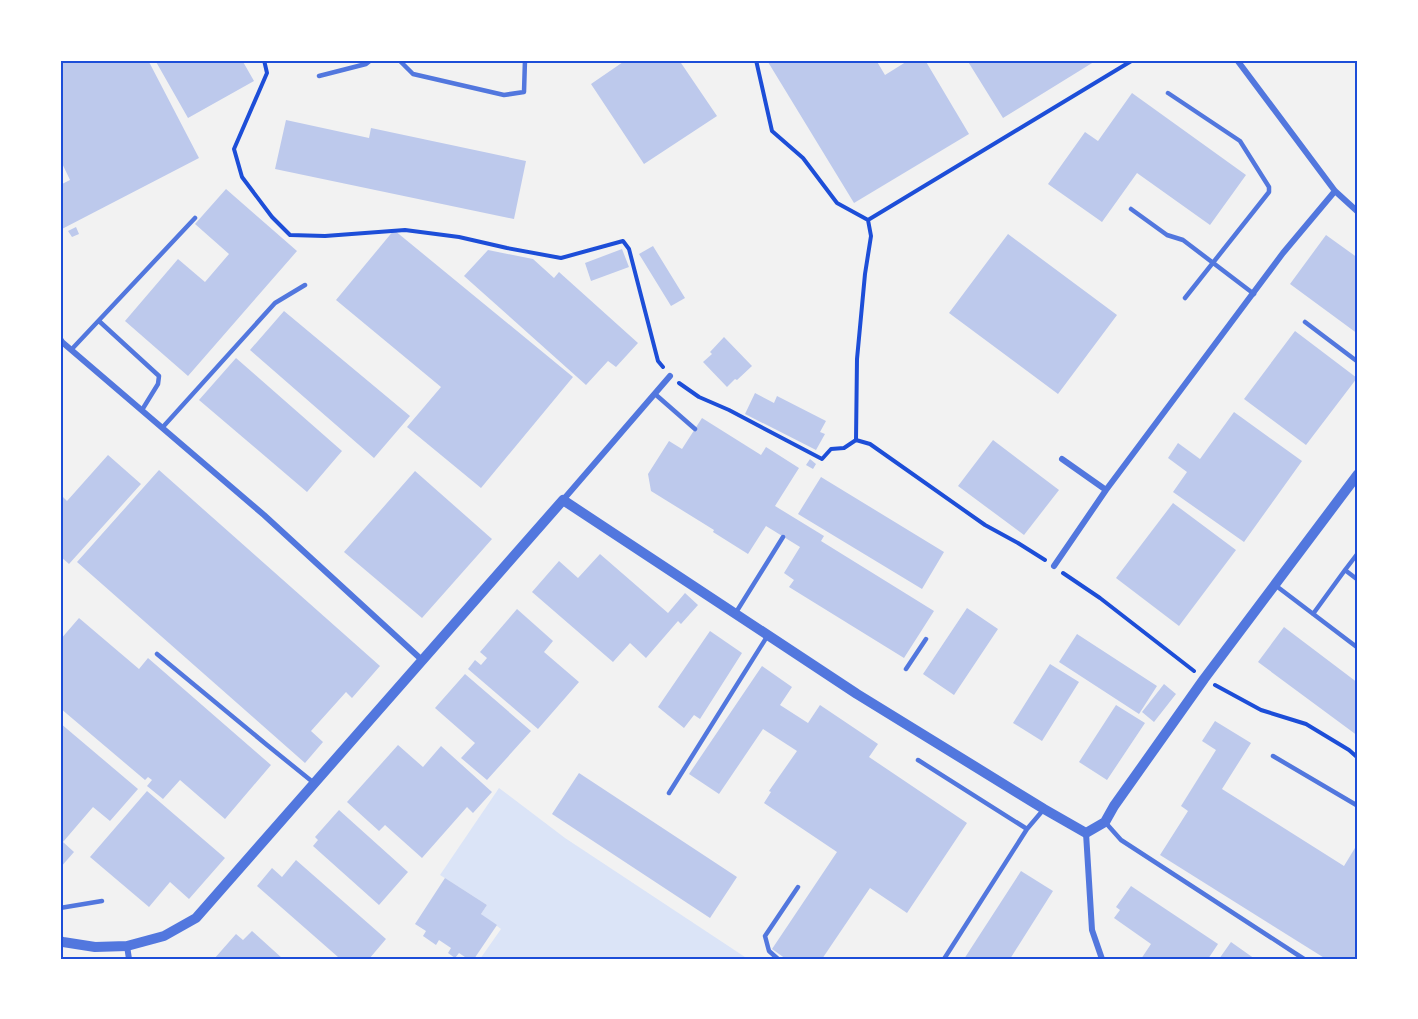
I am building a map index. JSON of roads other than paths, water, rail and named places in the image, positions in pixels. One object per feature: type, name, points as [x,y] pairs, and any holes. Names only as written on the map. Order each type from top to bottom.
[{"type":"street","points":[[1239,63],[1335,191],[1358,212]]},
{"type":"street","points":[[1054,566],[1106,490],[1284,253],[1335,191]]},
{"type":"street","points":[[60,339],[264,515],[422,660]]},
{"type":"street","points":[[60,941],[95,947],[127,946],[164,936],[196,918],[564,500],[670,376]]},
{"type":"street","points":[[1062,459],[1106,490]]},
{"type":"street","points":[[1086,832],[1106,822],[1114,806],[1204,679],[1358,474]]},
{"type":"street","points":[[564,500],[857,694],[1044,809],[1086,832]]},
{"type":"street","points":[[1086,832],[1092,930],[1102,959]]},
{"type":"street","points":[[127,946],[129,959]]},
{"type":"lane","points":[[320,76],[366,64],[371,60]]},
{"type":"lane","points":[[399,60],[413,74],[504,95],[524,92],[525,60]]},
{"type":"lane","points":[[1239,63],[1247,60]]},
{"type":"lane","points":[[1168,93],[1240,141],[1269,187],[1269,192],[1185,297]]},
{"type":"lane","points":[[1131,209],[1167,235],[1183,240],[1254,294]]},
{"type":"lane","points":[[71,350],[195,218]]},
{"type":"lane","points":[[162,428],[275,303],[305,285]]},
{"type":"lane","points":[[99,321],[159,376],[158,384],[142,410]]},
{"type":"lane","points":[[1305,322],[1358,362]]},
{"type":"lane","points":[[655,394],[695,429]]},
{"type":"lane","points":[[735,614],[783,537]]},
{"type":"lane","points":[[1313,614],[1358,553]]},
{"type":"lane","points":[[1345,570],[1358,580]]},
{"type":"lane","points":[[1275,585],[1358,648]]},
{"type":"lane","points":[[669,793],[768,635]]},
{"type":"lane","points":[[906,669],[926,639]]},
{"type":"lane","points":[[157,654],[314,783]]},
{"type":"lane","points":[[1273,756],[1358,806]]},
{"type":"lane","points":[[918,760],[1027,829]]},
{"type":"lane","points":[[944,959],[1027,829],[1044,809]]},
{"type":"lane","points":[[1106,822],[1121,840],[1304,959]]},
{"type":"lane","points":[[778,959],[769,951],[765,936],[798,887]]},
{"type":"lane","points":[[60,908],[102,901]]}]
